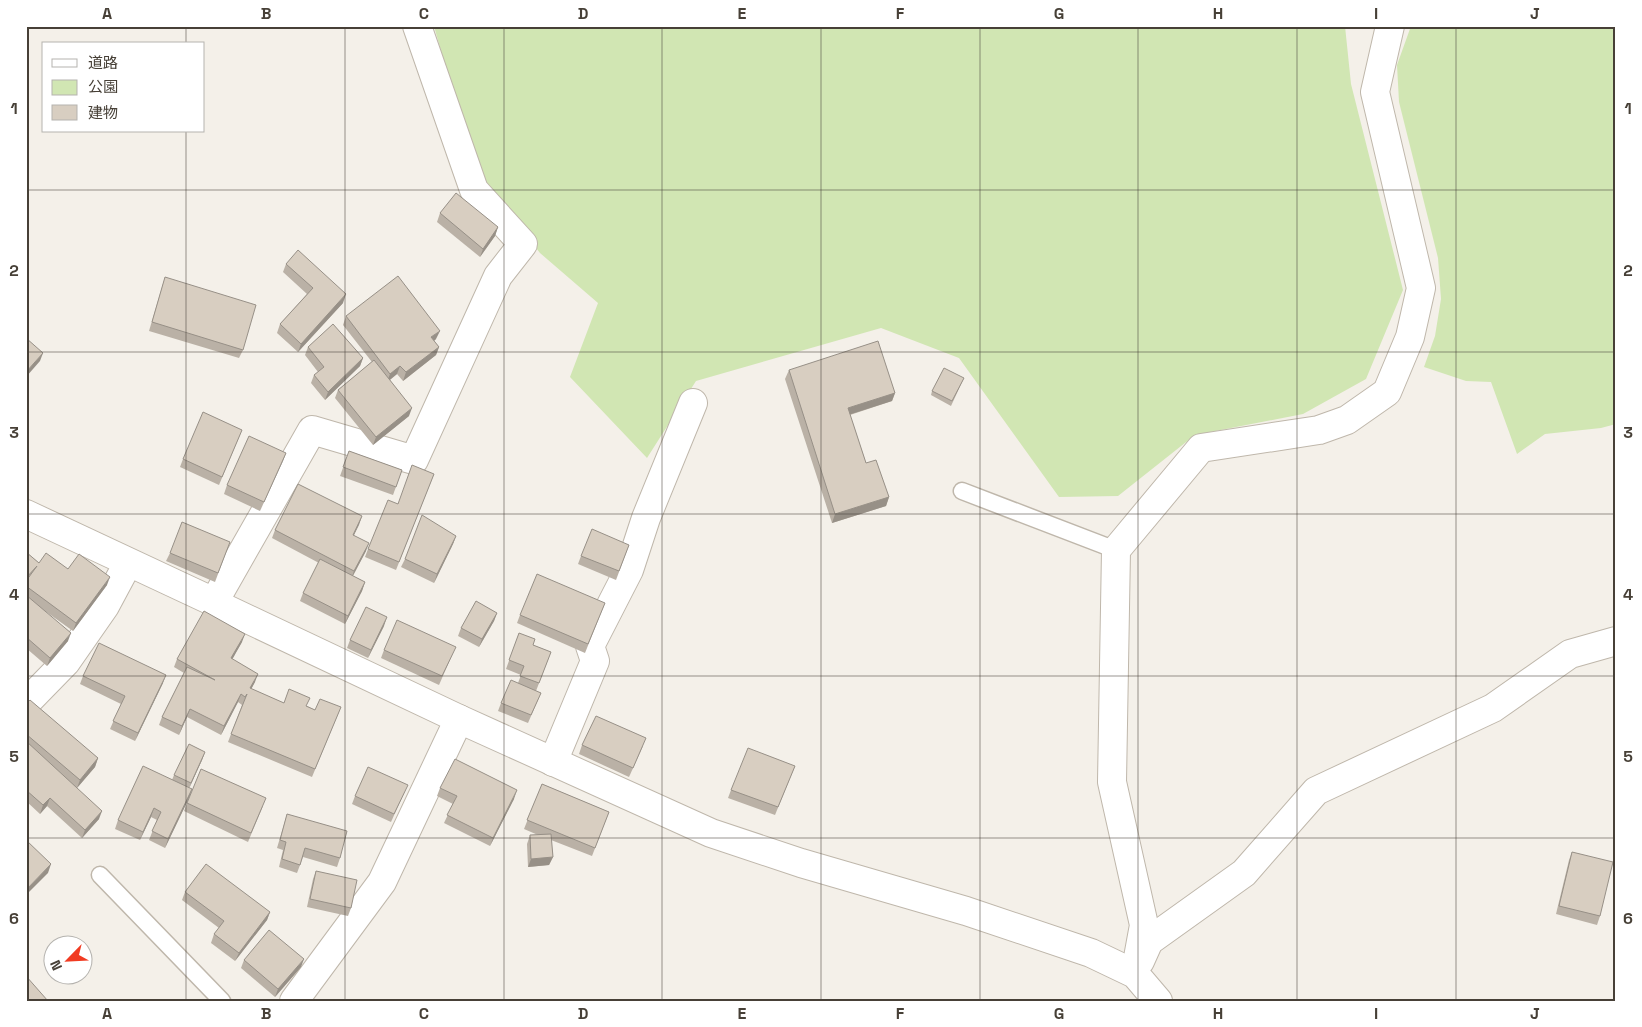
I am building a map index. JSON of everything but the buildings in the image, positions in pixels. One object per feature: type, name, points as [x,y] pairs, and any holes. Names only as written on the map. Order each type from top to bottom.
[{"type":"street","points":[[214,602],[312,430],[414,460],[498,276],[523,244],[474,190],[417,26]]},
{"type":"street","points":[[1134,974],[1144,925],[1112,782],[1116,550],[1201,448],[1319,430],[1347,420],[1387,392],[1410,337],[1422,288],[1375,92],[1390,26]]},
{"type":"street","points":[[553,762],[595,661],[590,646],[629,570],[646,518],[693,403]]},
{"type":"street","points":[[26,514],[459,719],[711,833],[801,863],[966,911],[1091,953],[1134,974],[1158,1001]]},
{"type":"street","points":[[26,703],[66,662],[105,606],[128,562]]},
{"type":"street","points":[[1134,974],[1149,941],[1244,873],[1316,791],[1493,708],[1570,654],[1616,641]]},
{"type":"street","points":[[294,1001],[382,882],[459,719]]},
{"type":"lane","points":[[962,492],[1116,550]]},
{"type":"lane","points":[[100,876],[222,1001]]},
{"type":"green space","points":[[434,26],[1345,26],[1351,84],[1403,290],[1366,379],[1303,414],[1195,435],[1118,496],[1059,497],[959,358],[881,328],[696,381],[647,458],[570,377],[598,303],[540,253],[474,169]]},
{"type":"green space","points":[[1411,26],[1616,26],[1616,424],[1601,428],[1545,434],[1517,454],[1491,382],[1466,381],[1424,367],[1435,336],[1441,299],[1438,258],[1399,102],[1397,65]]}]
